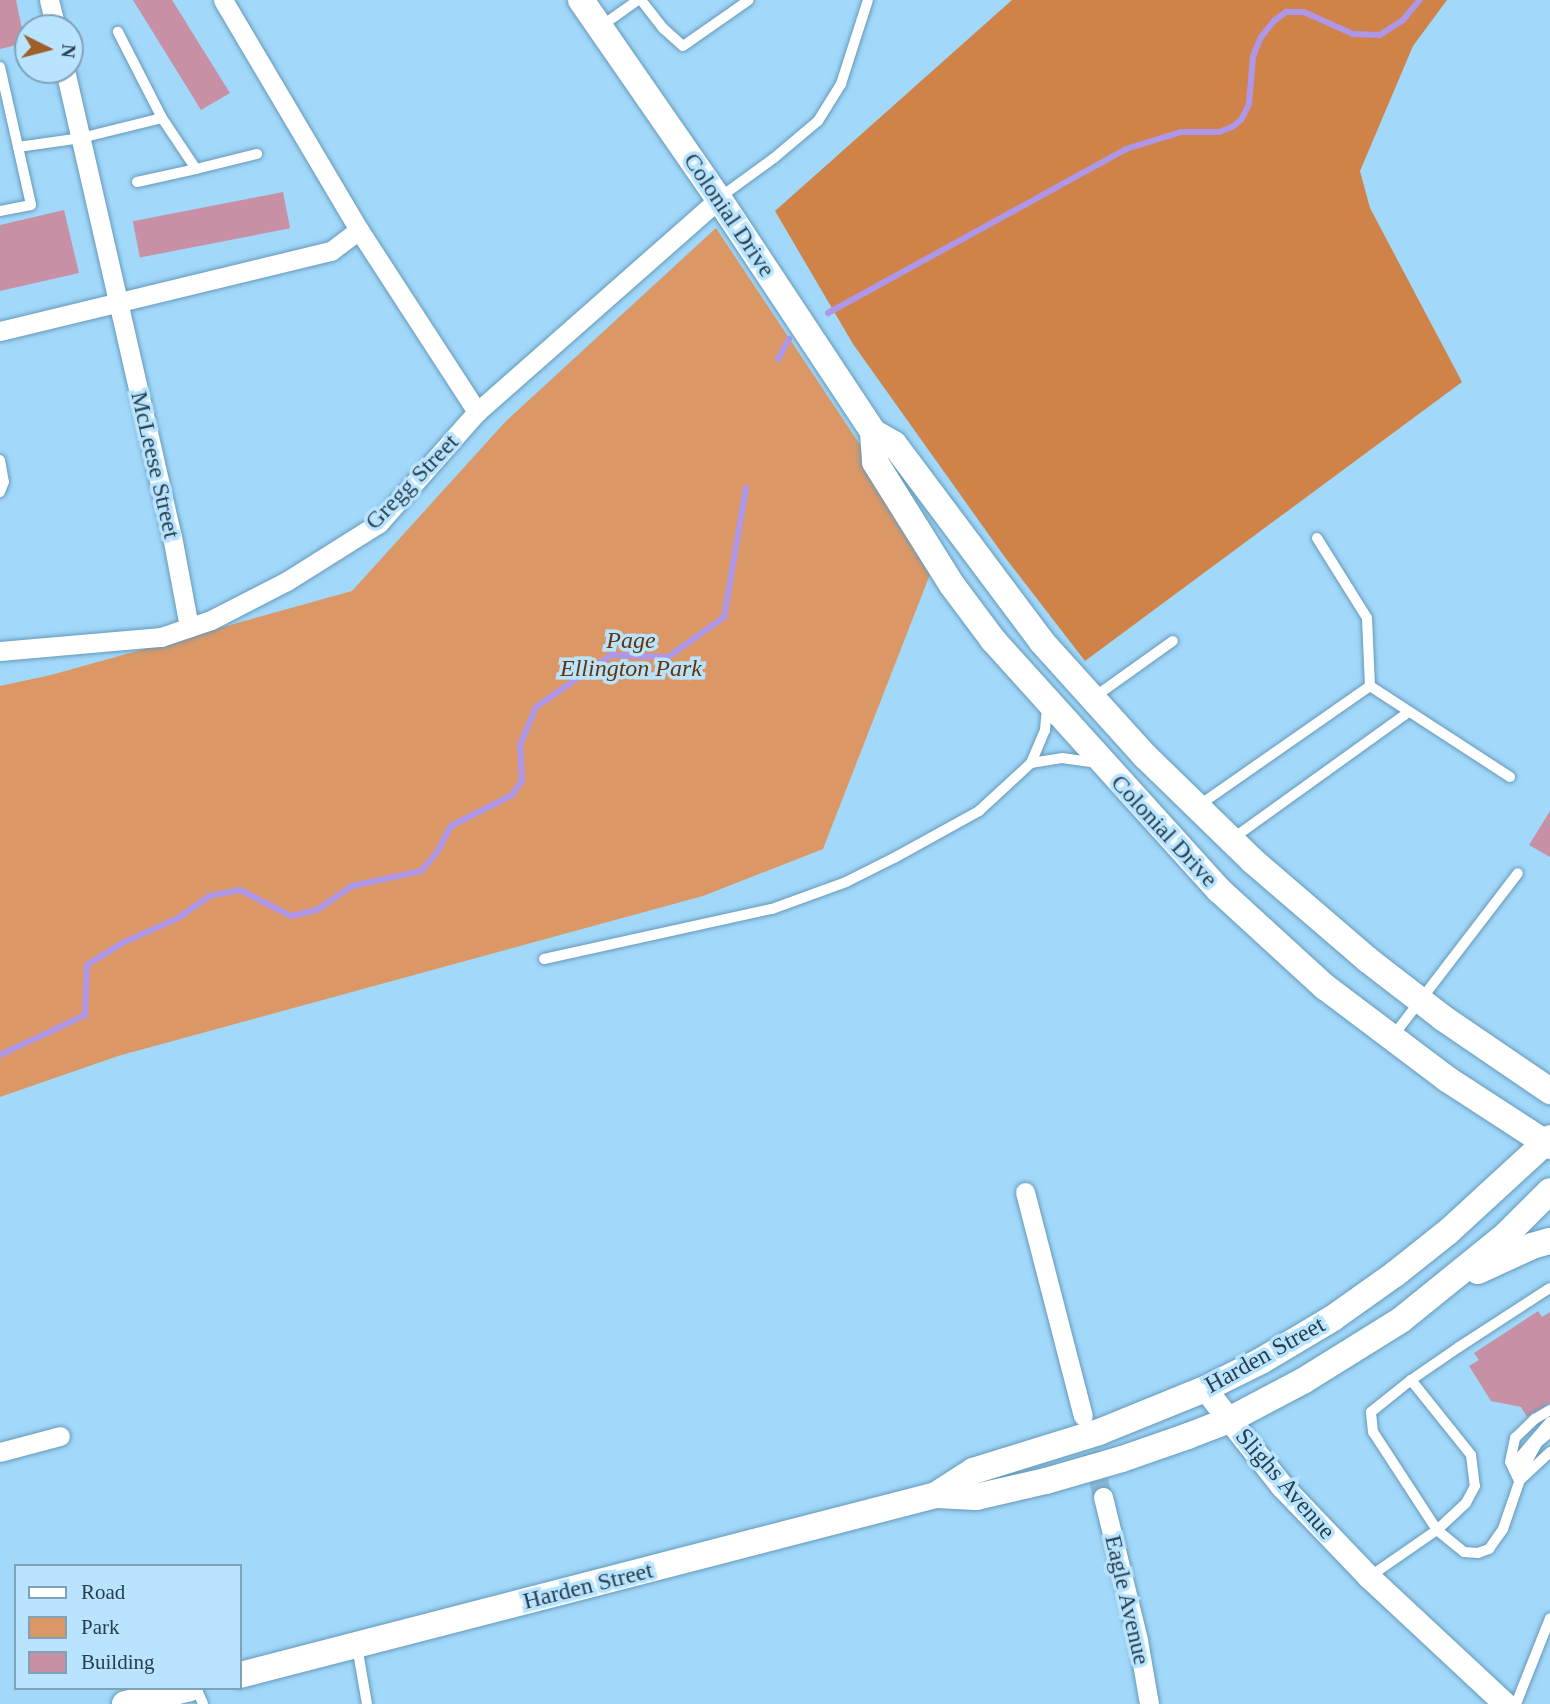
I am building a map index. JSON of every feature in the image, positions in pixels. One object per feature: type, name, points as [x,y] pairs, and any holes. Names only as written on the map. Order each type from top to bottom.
[{"type":"main road","name":"Colonial Drive","points":[[581,0],[719,199],[873,432],[894,444],[1042,642],[1145,756],[1231,840],[1368,960],[1461,1032],[1550,1091]]},
{"type":"main road","name":"Colonial Drive","points":[[873,432],[875,461],[952,585],[993,640],[1102,764],[1219,890],[1325,987],[1447,1079],[1548,1142]]},
{"type":"main road","name":"Harden Street","points":[[936,1495],[973,1471],[1100,1433],[1205,1390],[1334,1318],[1449,1231],[1548,1142]]},
{"type":"main road","name":"Harden Street","points":[[242,1674],[936,1495],[976,1497],[1046,1481],[1122,1459],[1229,1420],[1348,1355],[1451,1283],[1506,1235],[1550,1191]]},
{"type":"main road","points":[[1451,1283],[1532,1245],[1550,1241]]},
{"type":"main road","points":[[125,1704],[182,1690]]},
{"type":"street","points":[[223,0],[359,230],[477,412]]},
{"type":"street","name":"McLeese Street","points":[[68,84],[172,536],[189,627]]},
{"type":"street","name":"Gregg Street","points":[[0,650],[161,637],[211,620],[287,581],[379,523],[477,412],[719,199]]},
{"type":"street","points":[[0,331],[331,251],[359,230]]},
{"type":"street","points":[[1025,1192],[1081,1412]]},
{"type":"street","name":"Slighs Avenue","points":[[1205,1390],[1282,1486],[1369,1577],[1504,1704]]},
{"type":"street","points":[[0,1452],[60,1436]]},
{"type":"street","name":"Eagle Avenue","points":[[1103,1497],[1138,1640],[1149,1704]]},
{"type":"lane","points":[[600,27],[639,0],[683,46],[749,0]]},
{"type":"lane","points":[[719,199],[775,158],[818,121],[841,84],[868,0]]},
{"type":"lane","points":[[118,32],[162,118],[196,169]]},
{"type":"lane","points":[[0,67],[32,205],[0,211]]},
{"type":"lane","points":[[18,147],[81,138],[162,118]]},
{"type":"lane","points":[[137,182],[257,154]]},
{"type":"lane","points":[[0,460],[4,482],[0,492]]},
{"type":"lane","points":[[1317,538],[1367,618],[1370,686]]},
{"type":"lane","points":[[1093,698],[1173,641]]},
{"type":"lane","points":[[1370,686],[1510,778]]},
{"type":"lane","points":[[1197,807],[1370,686]]},
{"type":"lane","points":[[544,959],[772,909],[846,881],[942,834],[979,811],[1031,763],[1045,730],[1047,702]]},
{"type":"lane","points":[[1231,840],[1409,712]]},
{"type":"lane","points":[[1031,763],[1062,758],[1102,764]]},
{"type":"lane","points":[[1392,1037],[1518,873]]},
{"type":"lane","points":[[1550,1288],[1411,1380],[1371,1412],[1373,1432],[1437,1530],[1464,1552],[1478,1553],[1489,1549],[1503,1529],[1519,1481],[1537,1443],[1550,1432]]},
{"type":"lane","points":[[1369,1577],[1437,1530],[1466,1503],[1475,1486],[1471,1455],[1411,1380]]},
{"type":"lane","points":[[1519,1481],[1510,1462],[1515,1438],[1535,1419],[1550,1410]]},
{"type":"lane","points":[[1519,1481],[1520,1457],[1550,1422]]},
{"type":"lane","points":[[1519,1481],[1550,1452]]},
{"type":"lane","points":[[1516,1704],[1550,1618]]},
{"type":"lane","points":[[356,1645],[367,1704]]},
{"type":"green space","name":"Page Ellington Park","points":[[716,228],[936,559],[823,849],[703,896],[118,1056],[0,1097],[0,686],[51,675],[352,591],[506,421]]},
{"type":"shaded area","points":[[1012,0],[1447,0],[1413,46],[1360,171],[1370,208],[1462,382],[1085,661],[1004,556],[853,344],[775,211]]},
{"type":"building","points":[[0,0],[16,0],[19,14],[14,14],[14,46],[0,49]]},
{"type":"building","points":[[133,0],[172,0],[230,93],[201,110]]},
{"type":"building","points":[[283,192],[290,228],[140,258],[133,221]]},
{"type":"building","points":[[64,210],[79,273],[0,291],[0,225]]},
{"type":"building","points":[[1550,811],[1550,857],[1529,845]]},
{"type":"building","points":[[1538,1311],[1542,1317],[1550,1312],[1550,1403],[1527,1417],[1521,1407],[1491,1401],[1469,1366],[1479,1360],[1474,1353]]},
{"type":"waterway","points":[[828,313],[1126,149],[1181,132],[1219,132],[1232,127],[1241,120],[1249,104],[1253,56],[1261,37],[1275,20],[1286,12],[1304,12],[1353,34],[1380,35],[1403,20],[1420,0]]},
{"type":"waterway","points":[[778,359],[789,339]]},
{"type":"waterway","points":[[0,1055],[85,1015],[87,965],[120,944],[178,918],[209,896],[240,890],[291,916],[317,910],[352,886],[421,871],[436,854],[451,826],[512,795],[522,780],[520,745],[536,707],[611,655],[668,657],[724,617],[746,488]]},
{"type":"tunnel","points":[[1084,1424],[1103,1497]]}]
